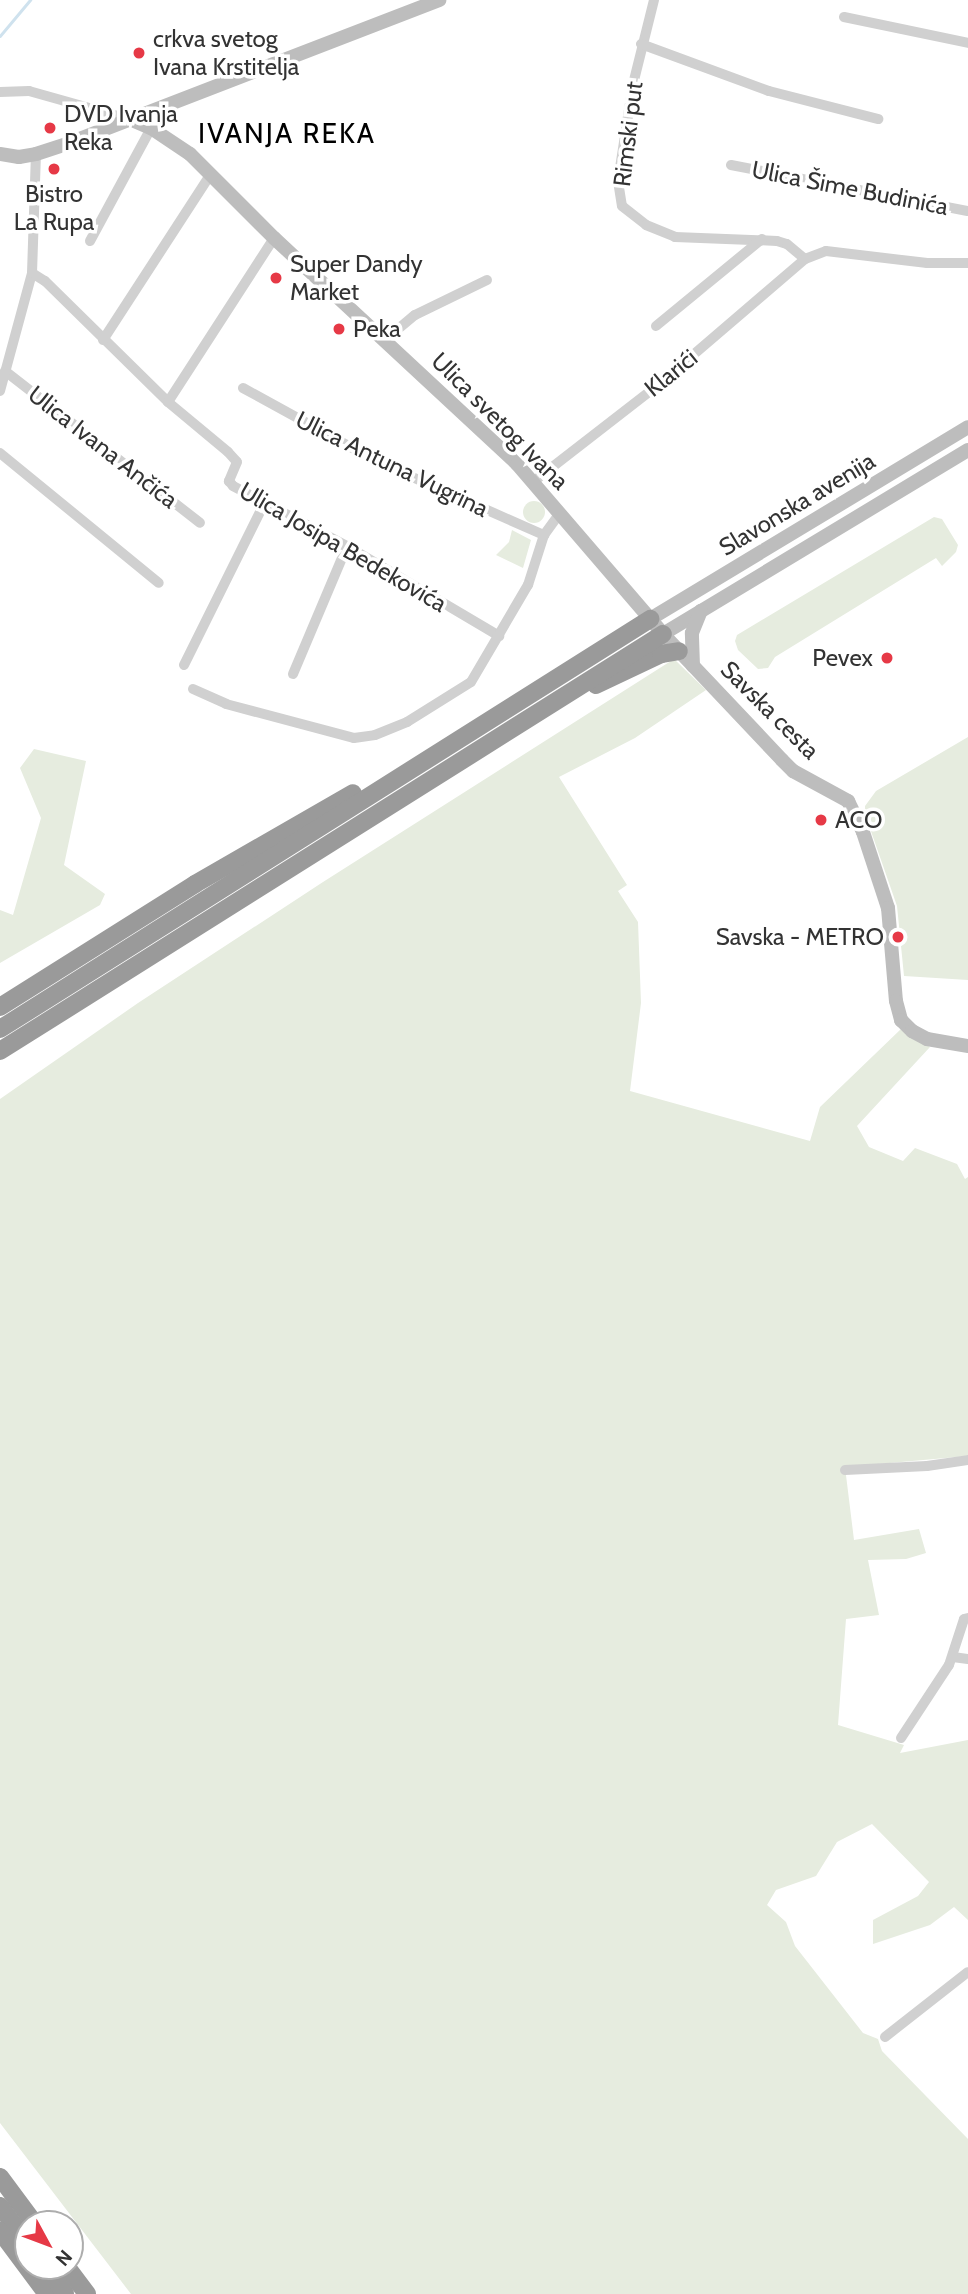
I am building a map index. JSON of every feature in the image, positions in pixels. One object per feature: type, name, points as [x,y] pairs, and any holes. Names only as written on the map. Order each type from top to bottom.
[{"type":"highway","points":[[0,1029],[650,619]]},
{"type":"highway","points":[[0,1051],[663,634]]},
{"type":"highway","points":[[576,688],[608,681],[661,654],[679,651]]},
{"type":"highway","points":[[0,1007],[288,830],[382,777],[404,773]]},
{"type":"highway","points":[[0,1061],[15,1051],[24,1037]]},
{"type":"highway","points":[[0,2177],[25,2210]]},
{"type":"highway","points":[[0,2206],[14,2225]]},
{"type":"highway","points":[[0,2231],[47,2294]]},
{"type":"street","points":[[0,154],[19,157],[36,155],[439,0]]},
{"type":"street","name":"Rimski put","points":[[654,0],[641,44],[618,181],[622,206],[646,225],[675,237],[762,239],[787,244],[805,259]]},
{"type":"street","points":[[844,17],[968,43]]},
{"type":"street","points":[[641,44],[769,91],[878,118]]},
{"type":"street","points":[[0,92],[29,91],[132,120]]},
{"type":"street","name":"Ulica svetog Ivana","points":[[132,120],[151,128],[190,154],[274,238],[533,482],[663,634]]},
{"type":"street","points":[[90,241],[151,128]]},
{"type":"street","points":[[0,388],[32,273],[36,155]]},
{"type":"street","name":"Ulica Šime Budinića","points":[[731,165],[968,211]]},
{"type":"street","points":[[103,340],[210,175]]},
{"type":"street","points":[[168,402],[274,238]]},
{"type":"street","points":[[656,326],[762,239]]},
{"type":"street","points":[[805,259],[826,251],[927,263],[968,262]]},
{"type":"street","name":"Klarići","points":[[533,482],[658,385],[805,259]]},
{"type":"street","name":"Ulica Josipa Bedekovića","points":[[32,273],[45,281],[168,402],[237,462],[229,481],[233,486],[347,546],[499,636]]},
{"type":"street","points":[[385,340],[415,314],[487,280]]},
{"type":"street","name":"Ulica Ivana Ančića","points":[[5,371],[200,523]]},
{"type":"street","name":"Ulica Antuna Vugrina","points":[[243,388],[376,461],[544,535]]},
{"type":"street","name":"Slavonska avenija","points":[[650,619],[968,427]]},
{"type":"street","name":"Slavonska avenija","points":[[663,634],[968,450]]},
{"type":"street","points":[[0,453],[159,583]]},
{"type":"street","points":[[184,665],[265,502]]},
{"type":"street","points":[[193,689],[257,713],[344,736],[364,738],[407,722],[471,682],[528,585],[544,535],[560,513]]},
{"type":"street","points":[[293,674],[347,546]]},
{"type":"street","points":[[693,666],[692,633],[701,611]]},
{"type":"street","name":"Savska cesta","points":[[663,634],[793,771],[848,801],[863,832],[888,908],[901,1020],[912,1031],[928,1039],[968,1046]]},
{"type":"street","points":[[845,1470],[927,1466],[968,1460]]},
{"type":"street","points":[[901,1738],[953,1657],[964,1619],[968,1618]]},
{"type":"street","points":[[953,1657],[968,1659]]},
{"type":"street","points":[[885,2037],[968,1972]]},
{"type":"shaded area","points":[[534,501],[542,504],[545,512],[542,520],[534,523],[526,520],[523,512],[526,504]]},
{"type":"shaded area","points":[[934,517],[942,519],[958,545],[956,552],[942,566],[936,558],[775,657],[768,668],[758,669],[738,650],[735,641],[737,635]]},
{"type":"shaded area","points":[[512,530],[531,540],[523,568],[496,555],[509,542]]},
{"type":"shaded area","points":[[674,659],[706,690],[635,738],[559,777],[627,885],[618,891],[638,922],[641,1003],[630,1091],[810,1141],[820,1107],[901,1029],[930,1047],[857,1126],[869,1147],[903,1161],[915,1148],[957,1164],[965,1179],[968,1177],[968,1456],[845,1467],[854,1540],[919,1529],[926,1553],[906,1559],[868,1560],[879,1615],[846,1619],[838,1725],[904,1745],[900,1753],[968,1740],[968,1920],[954,1907],[930,1925],[873,1944],[873,1920],[918,1896],[929,1882],[872,1824],[837,1842],[816,1876],[776,1890],[767,1905],[786,1922],[795,1946],[863,2033],[878,2039],[882,2051],[968,2139],[968,2294],[131,2294],[84,2233],[84,2210],[67,2210],[0,2123],[0,1099],[138,1003]]},
{"type":"shaded area","points":[[968,737],[968,980],[904,976],[897,906],[865,814],[865,806],[876,791]]},
{"type":"shaded area","points":[[34,749],[86,761],[64,865],[105,894],[100,905],[0,963],[0,910],[13,915],[41,818],[20,768]]},
{"type":"waterway","points":[[0,36],[30,0]]},
{"type":"place","name":"crkva svetog Ivana Krstitelja","points":[[139,53]]},
{"type":"place","name":"DVD Ivanja Reka","points":[[50,128]]},
{"type":"place","name":"Bistro La Rupa","points":[[54,169]]},
{"type":"place","name":"Super Dandy Market","points":[[276,278]]},
{"type":"place","name":"Peka","points":[[339,329]]},
{"type":"place","name":"Pevex","points":[[887,658]]},
{"type":"place","name":"ACO","points":[[821,820]]},
{"type":"place","name":"Savska - METRO","points":[[898,937]]},
{"type":"district","name":"IVANJA REKA","points":[[287,133]]}]
